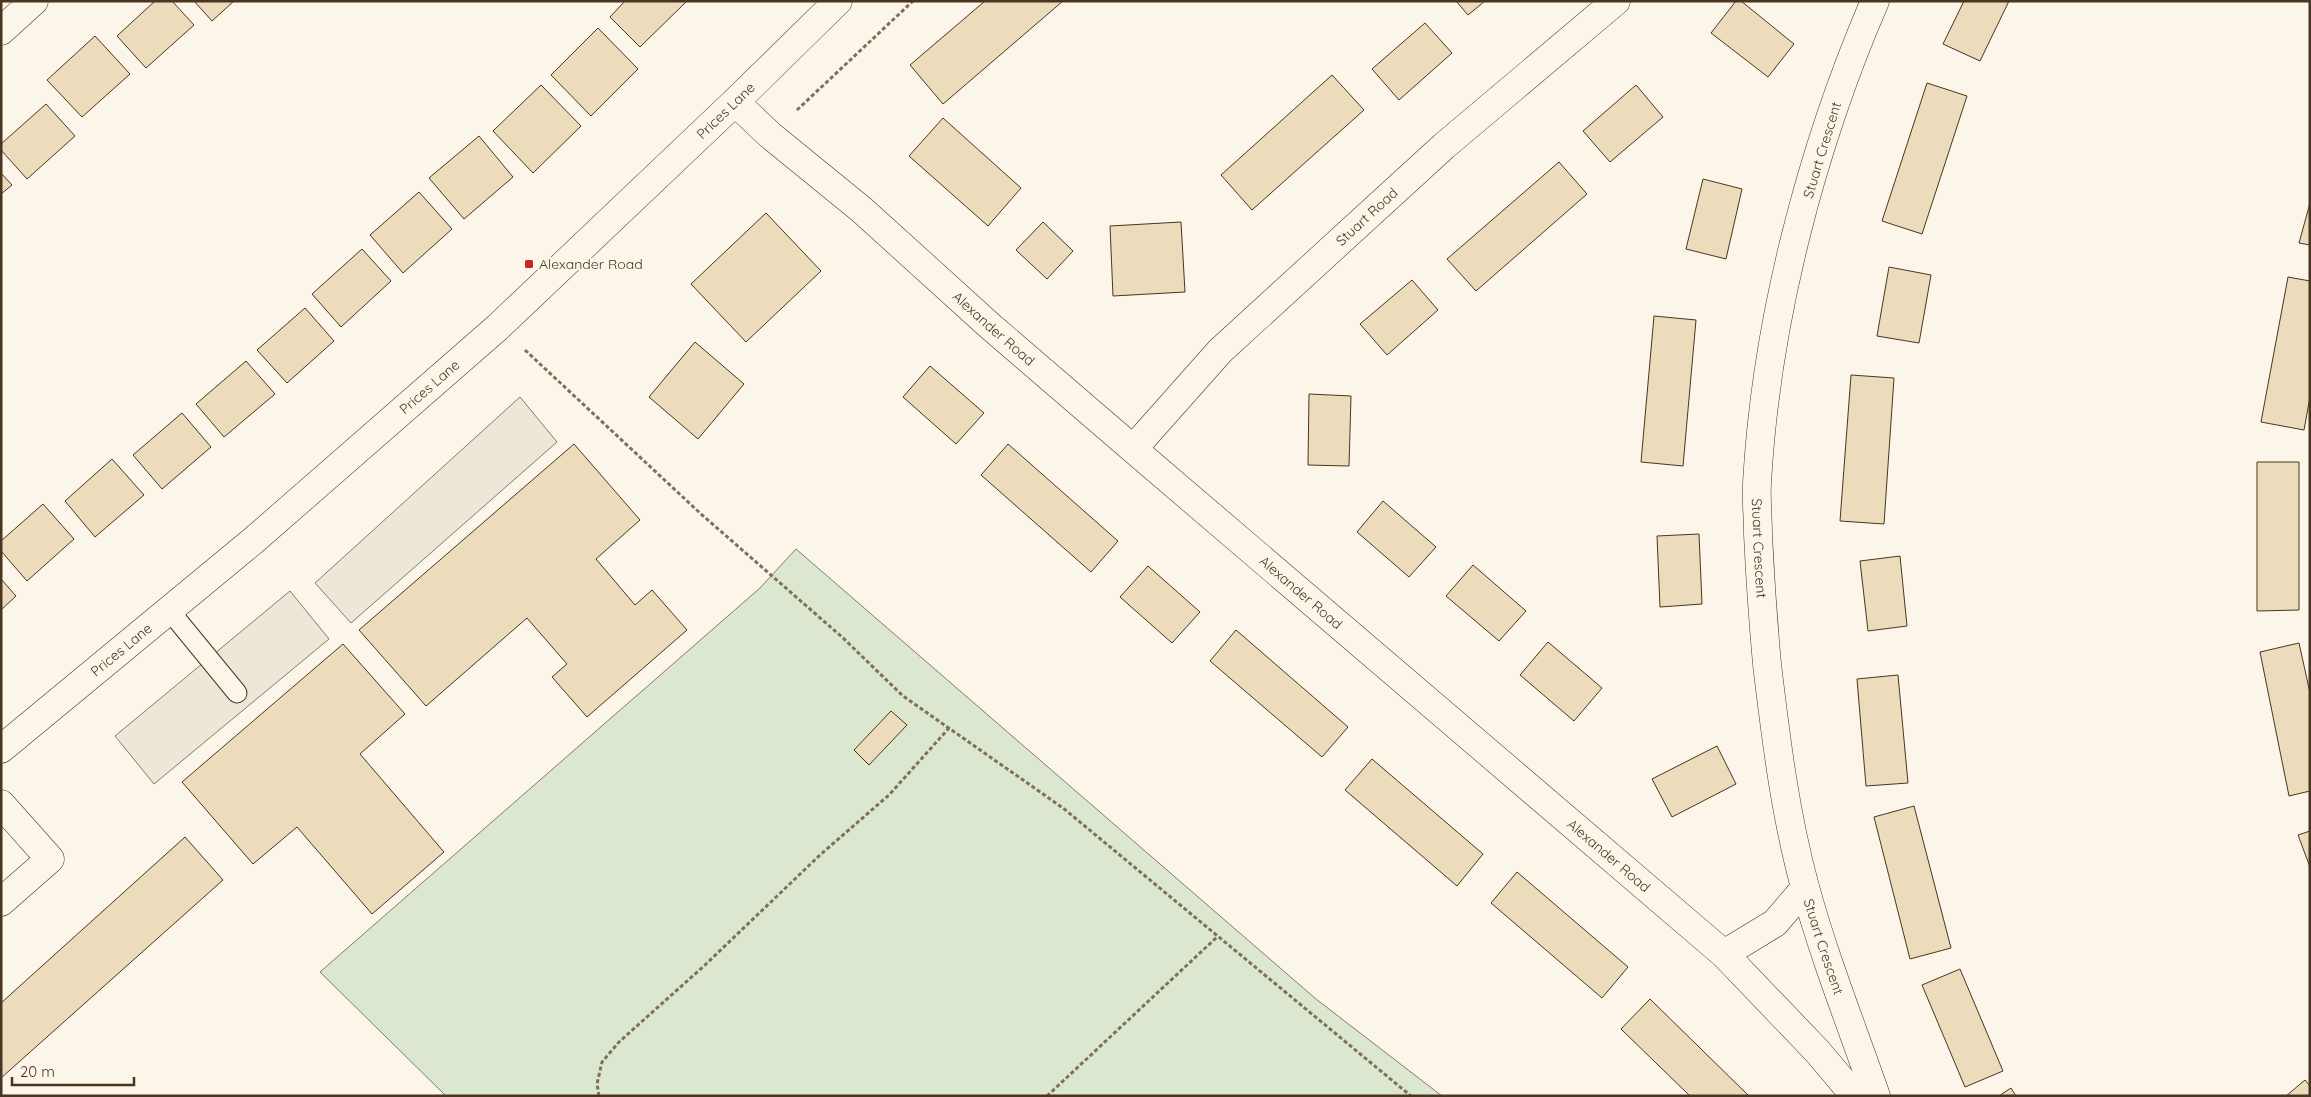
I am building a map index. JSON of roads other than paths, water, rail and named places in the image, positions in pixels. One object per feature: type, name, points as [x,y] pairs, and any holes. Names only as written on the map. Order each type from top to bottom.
[{"type":"street","points":[[1,30],[34,1]]},
{"type":"street","name":"Prices Lane","points":[[1,749],[254,540],[498,327],[735,102],[838,1]]},
{"type":"street","name":"Stuart Road","points":[[1132,449],[1220,350],[1444,146],[1616,1]]},
{"type":"street","name":"Stuart Crescent","points":[[1875,1],[1821,146],[1782,287],[1766,394],[1756,484],[1761,603],[1777,747],[1790,823],[1805,888],[1876,1096]]},
{"type":"street","name":"Alexander Road","points":[[735,102],[770,135],[862,210],[990,326],[1132,449],[1724,954],[1817,1051],[1855,1096]]},
{"type":"street","points":[[1,804],[50,859],[1,902]]},
{"type":"street","points":[[1724,954],[1775,923],[1805,888]]},
{"type":"lane","points":[[169,610],[237,693]]},
{"type":"place","name":"Alexander Road","points":[[529,264]]}]
